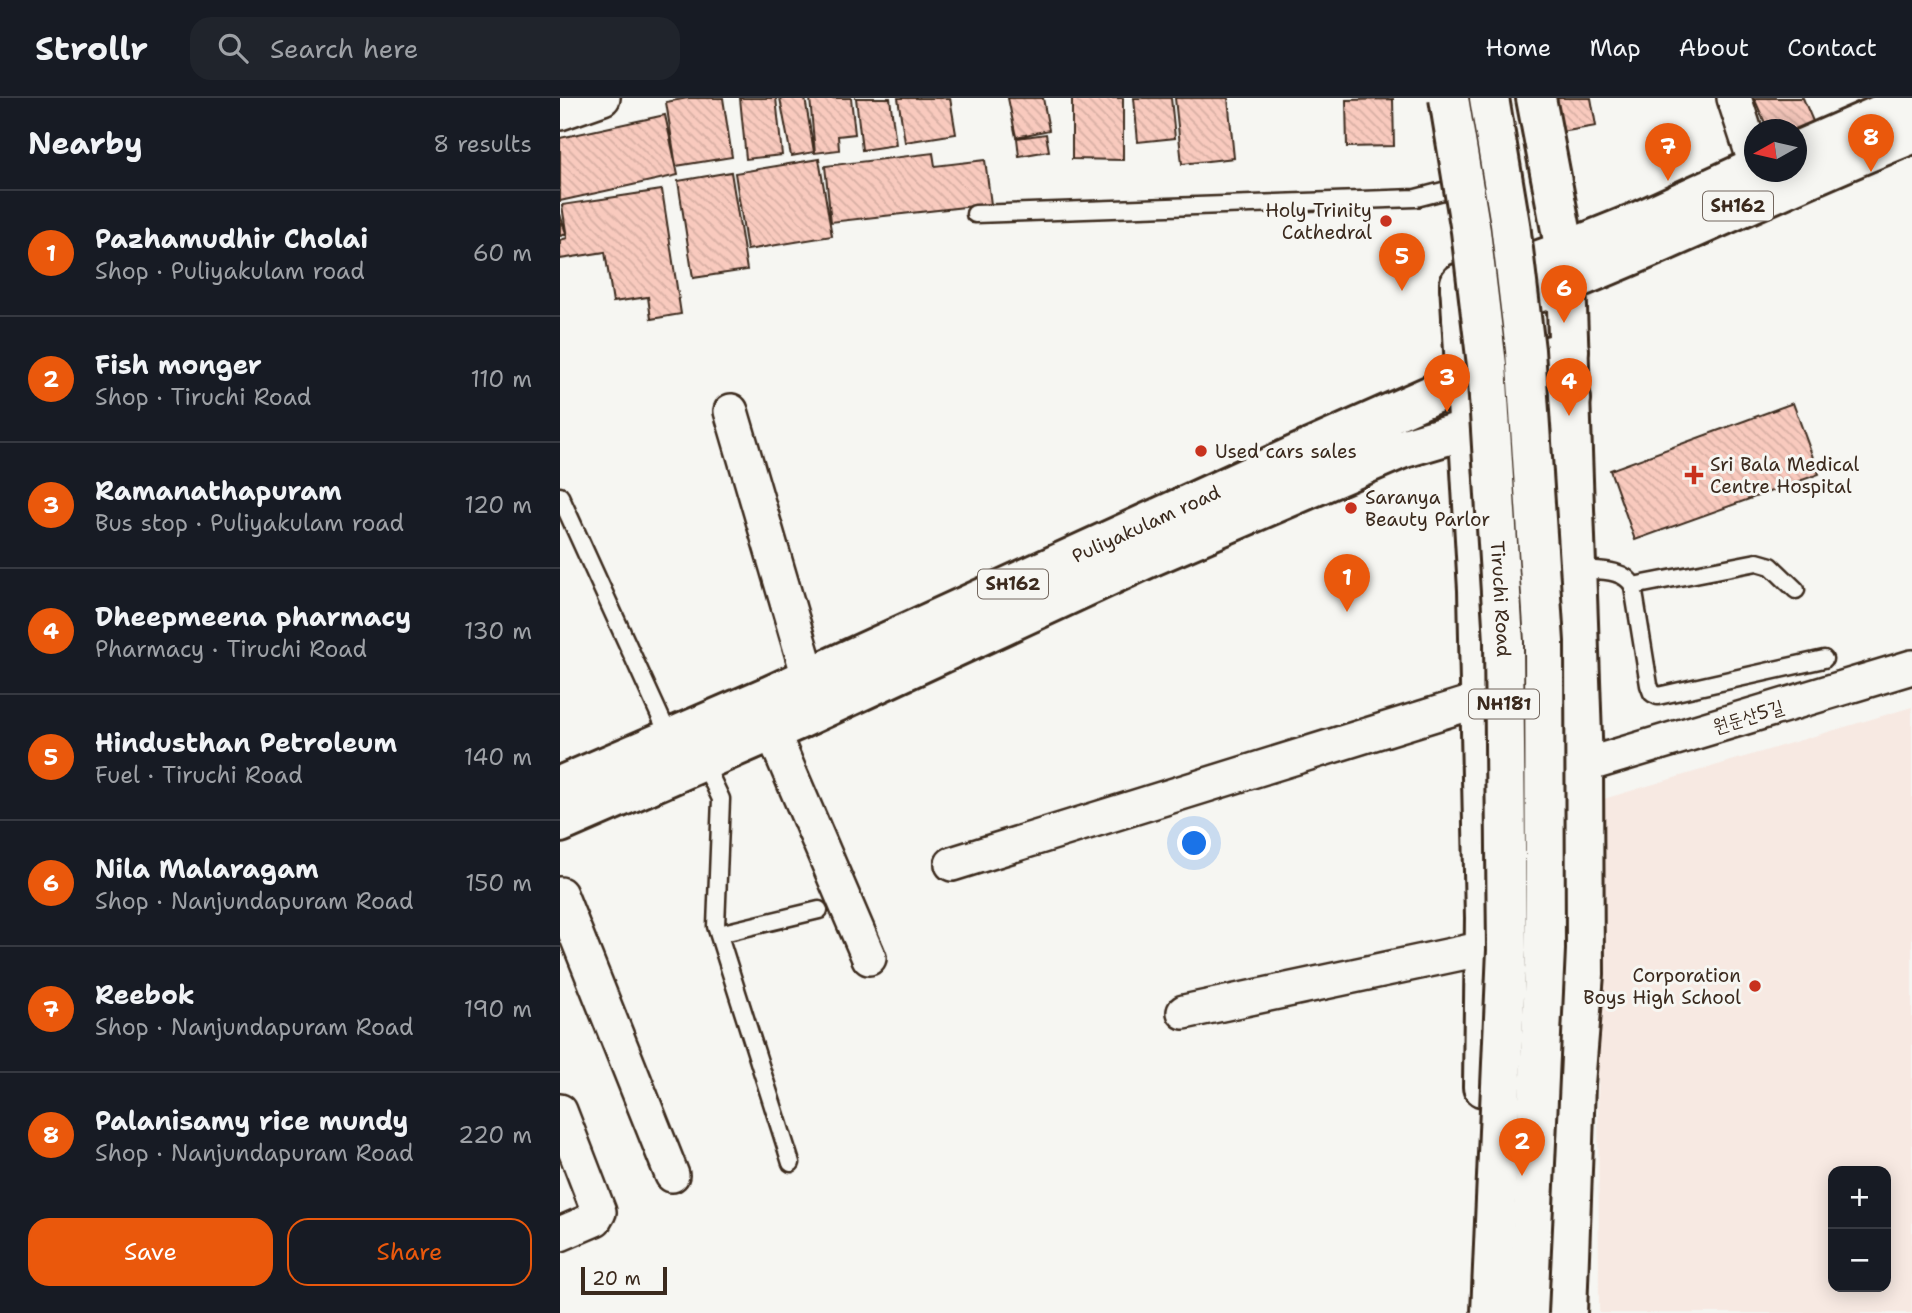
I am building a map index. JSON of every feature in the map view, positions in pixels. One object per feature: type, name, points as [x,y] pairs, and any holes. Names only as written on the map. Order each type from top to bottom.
[{"type":"main road","points":[[1433,98],[1461,303],[1478,590],[1485,948],[1483,1130],[1473,1313]]},
{"type":"main road","name":"Tiruchi Road","points":[[1450,98],[1471,231],[1487,365],[1504,641],[1507,950],[1491,1313]]},
{"type":"main road","name":"NH181","points":[[1489,98],[1510,224],[1525,350],[1544,642],[1545,949],[1528,1313]]},
{"type":"main road","points":[[1536,98],[1565,267],[1578,569],[1584,974],[1575,1084],[1567,1313]]},
{"type":"main road","name":"SH162","points":[[1565,267],[1765,195],[1911,130]]},
{"type":"main road","name":"SH162","points":[[1807,149],[1911,130]]},
{"type":"main road","name":"SH162","points":[[1565,267],[1635,223],[1744,173]]},
{"type":"main road","points":[[1461,303],[1565,267]]},
{"type":"main road","name":"Puliyakulam road","points":[[560,823],[809,677],[1465,380],[1569,350]]},
{"type":"main road","name":"Puliyakulam road","points":[[560,786],[692,744],[772,731],[1150,557],[1401,449],[1571,398]]},
{"type":"street","points":[[560,113],[603,98]]},
{"type":"street","points":[[1734,98],[1744,128]]},
{"type":"street","points":[[731,411],[809,677]]},
{"type":"street","name":"원둔산5길","points":[[1583,766],[1912,667]]},
{"type":"street","points":[[952,864],[1480,700]]},
{"type":"street","points":[[772,731],[869,958]]},
{"type":"street","points":[[560,894],[672,1175]]},
{"type":"street","points":[[1184,1012],[1485,948]]},
{"type":"street","points":[[560,1111],[599,1212],[595,1219],[560,1234]]},
{"type":"lane","points":[[975,214],[1416,198],[1447,190]]},
{"type":"lane","points":[[560,496],[721,799],[716,918],[719,934],[791,1163]]},
{"type":"lane","points":[[1633,586],[1757,562],[1770,566],[1796,590]]},
{"type":"lane","points":[[1578,569],[1622,574],[1629,578],[1633,586],[1649,685],[1652,692],[1658,696],[1824,659]]},
{"type":"lane","points":[[719,934],[820,910]]},
{"type":"shaded area","name":"Corporation Boys High School","points":[[1912,707],[1912,1313],[1599,1313],[1597,801]]},
{"type":"building","points":[[688,98],[723,98],[732,157],[676,166],[666,102]]},
{"type":"building","points":[[740,98],[776,98],[782,155],[746,159]]},
{"type":"building","points":[[780,98],[805,98],[814,152],[791,156]]},
{"type":"building","points":[[810,98],[851,98],[855,134],[838,136],[839,150],[815,153]]},
{"type":"building","points":[[856,98],[890,98],[896,145],[862,150]]},
{"type":"building","points":[[898,98],[950,98],[956,134],[905,142]]},
{"type":"building","points":[[1008,98],[1043,98],[1049,130],[1016,137]]},
{"type":"building","points":[[1072,98],[1123,98],[1123,160],[1072,159]]},
{"type":"building","points":[[1134,98],[1171,98],[1175,138],[1138,142]]},
{"type":"building","points":[[1175,98],[1228,98],[1234,158],[1182,164]]},
{"type":"building","points":[[1555,98],[1591,98],[1596,126],[1561,132]]},
{"type":"building","points":[[1754,98],[1803,98],[1818,133],[1807,138],[1807,119],[1763,119]]},
{"type":"building","points":[[1393,99],[1394,146],[1347,147],[1346,100]]},
{"type":"building","points":[[665,115],[678,175],[560,201],[560,138]]},
{"type":"building","points":[[1046,134],[1049,151],[1019,156],[1017,138]]},
{"type":"building","points":[[933,153],[935,166],[985,160],[991,204],[831,222],[825,166]]},
{"type":"building","points":[[819,159],[832,236],[747,250],[735,173]]},
{"type":"building","points":[[731,172],[747,270],[693,278],[678,181]]},
{"type":"building","points":[[662,190],[681,314],[651,319],[648,297],[613,302],[605,252],[560,259],[560,240],[567,238],[562,205]]},
{"type":"building","points":[[560,214],[566,234],[560,236]]},
{"type":"building","points":[[1793,403],[1819,474],[1635,540],[1610,470]]},
{"type":"place","name":"Palanisamy rice mundy","points":[[1871,172]]},
{"type":"place","name":"Reebok","points":[[1668,181]]},
{"type":"place","name":"Holy Trinity Cathedral","points":[[1386,221]]},
{"type":"place","name":"Hindusthan Petroleum","points":[[1402,291]]},
{"type":"place","name":"Nila Malaragam","points":[[1564,323]]},
{"type":"place","name":"Ramanathapuram","points":[[1447,412]]},
{"type":"place","name":"Dheepmeena pharmacy","points":[[1569,416]]},
{"type":"place","name":"Used cars sales","points":[[1201,451]]},
{"type":"place","name":"Sri Bala Medical Centre Hospital","points":[[1694,475]]},
{"type":"place","name":"Saranya Beauty Parlor","points":[[1351,508]]},
{"type":"place","name":"Pazhamudhir Cholai","points":[[1347,612]]},
{"type":"place","name":"Corporation Boys High School","points":[[1755,986]]},
{"type":"place","name":"Fish monger","points":[[1522,1176]]}]
